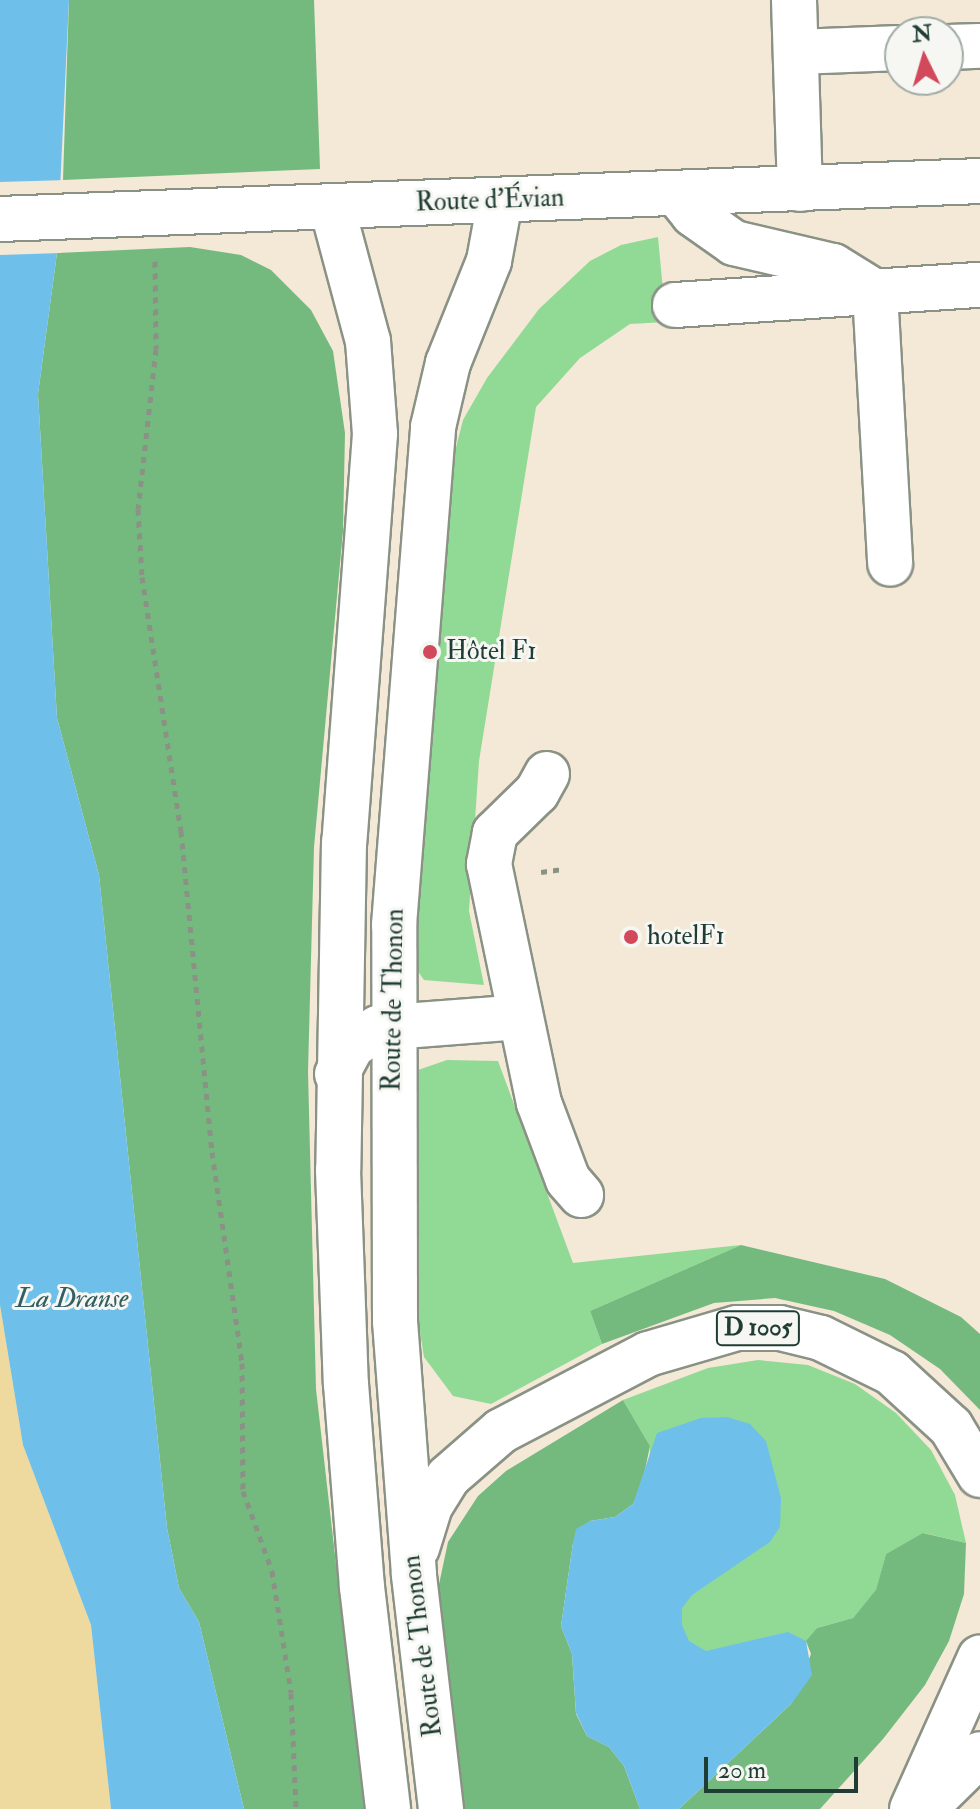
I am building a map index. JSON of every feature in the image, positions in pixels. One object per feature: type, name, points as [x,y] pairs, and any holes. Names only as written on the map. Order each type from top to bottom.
[{"type":"main road","points":[[794,0],[800,189]]},
{"type":"main road","points":[[796,52],[884,49]]},
{"type":"main road","name":"Route d'Évian","points":[[0,219],[980,181]]},
{"type":"main road","points":[[677,194],[693,214],[734,243],[833,266],[857,275],[875,292],[890,564]]},
{"type":"main road","name":"Route de Thonon","points":[[441,1809],[401,1431],[394,1291],[398,835],[433,427],[448,363],[489,261],[500,201]]},
{"type":"main road","name":"Route de Thonon","points":[[332,207],[365,326],[375,434],[344,842],[337,1074],[346,1384],[362,1587],[388,1809]]},
{"type":"main road","points":[[675,305],[980,285]]},
{"type":"main road","points":[[547,774],[537,792],[495,833],[489,847],[539,1103],[568,1180],[581,1195]]},
{"type":"main road","points":[[337,1074],[343,1058],[364,1036],[394,1026],[520,1017]]},
{"type":"main road","name":"D 1005","points":[[414,1574],[430,1506],[448,1477],[501,1431],[600,1375],[685,1340],[737,1328],[780,1328],[821,1338],[892,1373],[951,1427],[980,1475]]},
{"type":"main road","name":"D 1005","points":[[346,1384],[364,1408],[401,1431],[443,1442],[501,1431]]},
{"type":"main road","points":[[912,1809],[980,1658]]},
{"type":"main road","points":[[924,1809],[980,1754]]},
{"type":"main road","points":[[946,1809],[980,1793]]},
{"type":"path","points":[[139,213],[158,305],[138,509],[142,577],[181,831],[212,1152],[242,1363],[243,1491],[274,1586],[291,1693],[296,1809]]},
{"type":"green space","points":[[69,0],[314,0],[320,169],[63,180]]},
{"type":"green space","points":[[658,237],[666,322],[630,324],[580,358],[536,407],[479,761],[469,911],[484,985],[424,980],[412,963],[451,467],[463,420],[487,378],[539,309],[590,261],[621,245]]},
{"type":"green space","points":[[190,247],[241,255],[271,270],[311,310],[333,351],[345,433],[343,531],[314,847],[308,1072],[316,1389],[364,1809],[244,1809],[199,1622],[179,1588],[167,1528],[99,875],[57,718],[38,394],[57,253]]},
{"type":"green space","points":[[447,1060],[498,1061],[573,1263],[741,1245],[590,1311],[602,1344],[491,1404],[453,1396],[424,1357],[417,1313],[415,1071]]},
{"type":"green space","points":[[741,1245],[885,1279],[961,1317],[980,1334],[980,1410],[940,1369],[890,1335],[834,1311],[775,1298],[714,1303],[602,1344],[590,1311]]},
{"type":"green space","points":[[758,1360],[808,1365],[855,1384],[896,1413],[931,1450],[955,1495],[966,1543],[924,1533],[886,1554],[876,1591],[853,1618],[817,1628],[679,1809],[640,1809],[634,1789],[650,1446],[623,1400],[708,1368]]},
{"type":"green space","points":[[623,1400],[650,1446],[642,1484],[633,1504],[615,1517],[590,1521],[573,1543],[561,1626],[572,1654],[576,1714],[587,1736],[609,1747],[624,1766],[640,1809],[465,1809],[438,1589],[448,1542],[478,1496],[506,1471]]},
{"type":"green space","points":[[923,1533],[966,1543],[964,1594],[949,1641],[925,1685],[883,1739],[820,1809],[679,1809],[792,1703],[811,1654],[806,1641],[817,1628],[853,1618],[876,1590],[886,1554]]},
{"type":"sand","points":[[0,1305],[23,1445],[91,1625],[111,1809],[0,1809]]},
{"type":"water","name":"La Dranse","points":[[0,0],[69,0],[57,253],[38,394],[57,718],[99,875],[167,1528],[179,1588],[199,1622],[244,1809],[111,1809],[91,1625],[23,1445],[0,1305]]},
{"type":"water","points":[[727,1417],[750,1424],[766,1441],[781,1498],[780,1527],[770,1542],[692,1595],[682,1608],[682,1625],[689,1641],[706,1651],[788,1632],[806,1641],[812,1675],[792,1703],[679,1809],[640,1809],[624,1766],[609,1747],[587,1736],[576,1713],[572,1654],[561,1626],[576,1529],[590,1521],[615,1517],[633,1504],[657,1433],[701,1418]]},
{"type":"pier","points":[[67,180],[61,253],[0,255],[0,182]]},
{"type":"place","name":"Hôtel F1","points":[[430,652]]},
{"type":"place","name":"hotelF1","points":[[631,937]]}]
